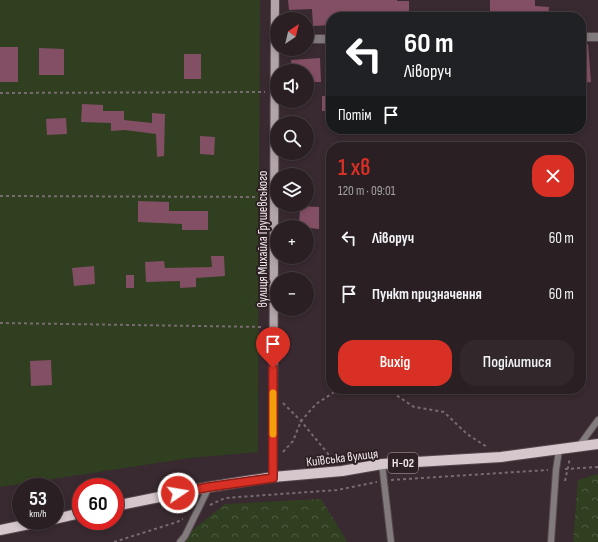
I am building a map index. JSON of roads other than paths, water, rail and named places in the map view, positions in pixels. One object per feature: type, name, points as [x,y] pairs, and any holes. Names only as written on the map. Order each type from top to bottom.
[{"type":"main road","name":"Київська вулиця","points":[[124,504],[209,487],[273,478],[342,471],[382,464],[501,457],[598,444]]},
{"type":"main road","points":[[0,530],[12,528]]},
{"type":"street","name":"вулиця Михайла Грушевського","points":[[275,0],[275,12]]},
{"type":"street","points":[[586,37],[598,37]]},
{"type":"street","points":[[314,39],[326,38]]},
{"type":"street","name":"вулиця Михайла Грушевського","points":[[273,478],[275,56]]},
{"type":"lane","points":[[579,446],[598,420]]},
{"type":"lane","points":[[551,542],[556,470],[560,450]]},
{"type":"lane","points":[[382,464],[391,542]]},
{"type":"lane","points":[[180,542],[185,536],[209,487]]}]
